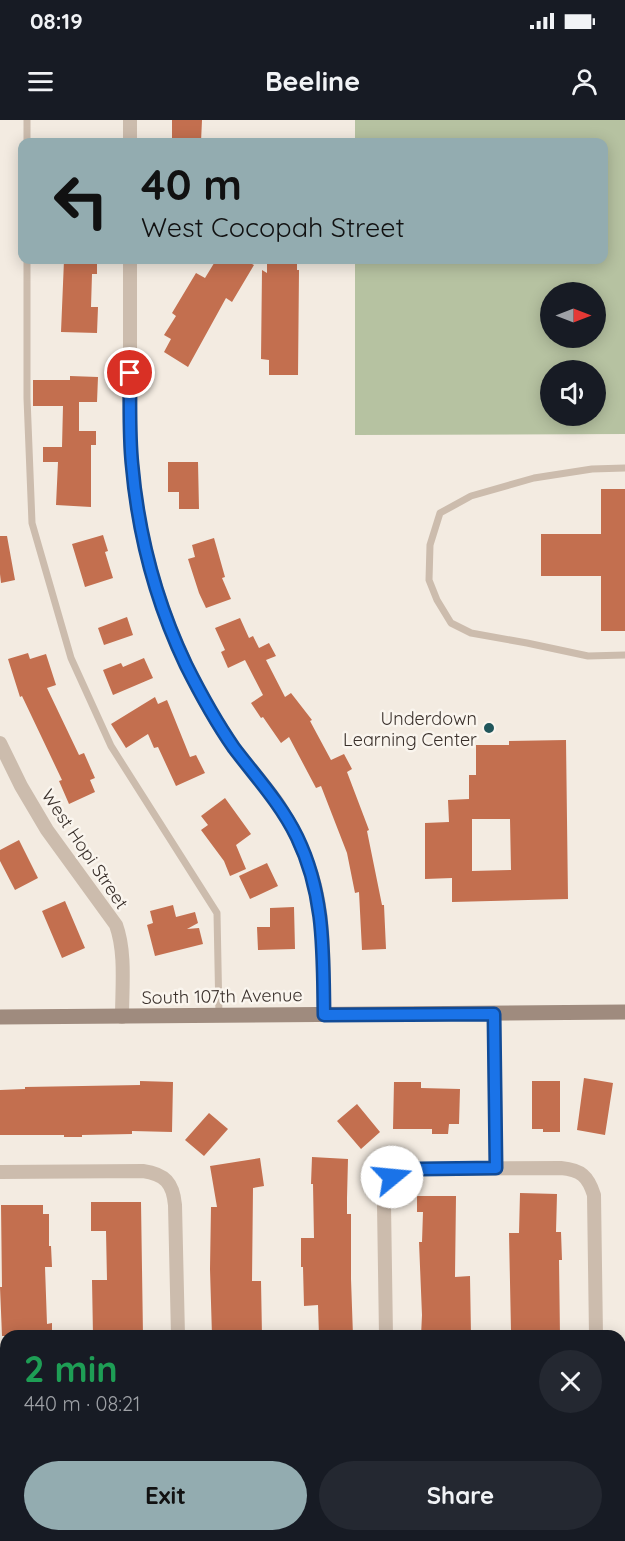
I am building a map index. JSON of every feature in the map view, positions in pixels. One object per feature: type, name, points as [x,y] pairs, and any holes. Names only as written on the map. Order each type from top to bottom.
[{"type":"main road","name":"South 107th Avenue","points":[[0,1017],[625,1012]]},
{"type":"street","points":[[130,120],[130,138]]},
{"type":"street","points":[[130,264],[132,462],[146,553],[167,620],[197,686],[233,746],[280,807],[306,857],[318,896],[322,923],[324,1015]]},
{"type":"street","name":"West Hopi Street","points":[[0,743],[21,786],[47,830],[116,926],[122,948],[122,1017]]},
{"type":"street","points":[[494,1014],[496,1168]]},
{"type":"street","points":[[386,1330],[384,1204],[387,1185],[392,1177],[419,1169],[496,1168],[561,1168],[580,1172],[587,1178],[594,1195],[596,1330]]},
{"type":"street","points":[[0,1172],[143,1172],[160,1175],[167,1181],[172,1188],[175,1205],[178,1330]]},
{"type":"lane","points":[[27,120],[27,138]]},
{"type":"lane","points":[[27,264],[27,398],[32,523],[71,658],[111,746],[218,913],[219,1016]]},
{"type":"lane","points":[[625,468],[592,469],[534,478],[471,496],[440,513],[430,545],[429,580],[437,600],[451,623],[471,633],[588,656],[625,656]]},
{"type":"green space","points":[[355,120],[625,120],[625,434],[355,435],[355,264],[608,264],[608,138],[355,138]]},
{"type":"building","points":[[172,120],[202,120],[201,138],[172,138]]},
{"type":"building","points":[[64,264],[97,264],[97,274],[92,274],[91,307],[98,307],[97,333],[61,332]]},
{"type":"building","points":[[214,264],[254,265],[232,302],[226,298],[188,367],[164,352],[171,339],[164,335],[176,316],[172,313],[196,273],[205,278]]},
{"type":"building","points":[[267,264],[297,264],[297,270],[299,270],[298,375],[269,375],[269,360],[261,359],[262,270],[267,273]]},
{"type":"building","points":[[70,376],[98,377],[97,402],[79,402],[79,431],[96,431],[96,445],[91,445],[91,507],[56,505],[58,462],[43,462],[43,447],[62,447],[63,406],[33,406],[33,380],[70,380]]},
{"type":"building","points":[[168,462],[198,462],[199,509],[179,509],[179,492],[168,492]]},
{"type":"building","points":[[601,489],[625,489],[625,631],[601,631],[601,576],[541,576],[541,534],[601,534]]},
{"type":"building","points":[[103,535],[108,551],[105,552],[113,578],[85,587],[72,544]]},
{"type":"building","points":[[0,536],[7,536],[15,580],[1,583],[0,574]]},
{"type":"building","points":[[214,538],[225,577],[222,578],[231,599],[206,608],[188,559],[195,557],[192,545]]},
{"type":"building","points":[[127,617],[133,635],[104,645],[98,628]]},
{"type":"building","points":[[240,618],[249,638],[253,636],[259,648],[269,643],[276,656],[266,660],[285,697],[291,693],[312,720],[310,721],[331,760],[344,754],[352,769],[347,772],[369,830],[367,831],[382,905],[384,905],[386,949],[362,950],[359,892],[355,893],[347,853],[321,786],[316,788],[289,737],[281,743],[251,703],[263,695],[245,660],[228,668],[221,652],[225,650],[215,628]]},
{"type":"building","points":[[28,653],[30,659],[46,654],[56,685],[47,688],[79,755],[84,753],[95,778],[90,780],[95,792],[69,804],[59,781],[62,780],[22,696],[20,697],[8,659]]},
{"type":"building","points":[[144,658],[153,678],[113,695],[103,670],[121,663],[123,667]]},
{"type":"building","points":[[155,697],[158,704],[167,700],[190,757],[196,755],[205,773],[176,786],[158,747],[154,748],[148,734],[126,748],[111,724]]},
{"type":"building","points":[[566,740],[568,899],[452,902],[452,878],[425,879],[425,823],[449,822],[448,800],[469,799],[469,775],[476,775],[476,745],[509,745],[509,741]],"holes":[[[472,819],[510,819],[511,870],[472,871]]]},
{"type":"building","points":[[225,798],[251,834],[236,845],[246,869],[230,876],[224,861],[201,830],[208,825],[201,816]]},
{"type":"building","points":[[19,840],[38,878],[15,890],[0,861],[0,850]]},
{"type":"building","points":[[267,863],[278,886],[250,899],[239,876]]},
{"type":"building","points":[[65,901],[85,948],[62,958],[42,911]]},
{"type":"building","points":[[173,905],[176,917],[195,912],[198,923],[187,929],[199,928],[203,944],[155,956],[147,925],[153,923],[150,911]]},
{"type":"building","points":[[294,907],[295,949],[258,950],[257,927],[270,927],[270,908]]},
{"type":"building","points":[[584,1078],[613,1083],[605,1135],[577,1130]]},
{"type":"building","points":[[140,1081],[173,1082],[172,1132],[132,1131],[132,1134],[82,1135],[82,1137],[0,1135],[0,1090],[25,1089],[25,1087],[140,1085]]},
{"type":"building","points":[[532,1081],[560,1081],[560,1132],[543,1132],[543,1129],[532,1129]]},
{"type":"building","points":[[394,1082],[421,1082],[421,1088],[460,1089],[459,1124],[449,1124],[448,1134],[432,1134],[432,1129],[393,1129]]},
{"type":"building","points":[[357,1104],[380,1132],[361,1149],[337,1121]]},
{"type":"building","points":[[209,1113],[228,1129],[204,1156],[185,1140]]},
{"type":"building","points":[[312,1157],[348,1159],[347,1214],[351,1214],[353,1330],[319,1330],[318,1305],[304,1306],[301,1238],[314,1238],[313,1184],[311,1184]]},
{"type":"building","points":[[260,1158],[264,1186],[253,1188],[252,1281],[261,1281],[262,1330],[212,1330],[211,1207],[217,1207],[210,1166]]},
{"type":"building","points":[[520,1193],[557,1194],[556,1232],[561,1232],[562,1260],[559,1260],[560,1330],[511,1330],[509,1233],[519,1233]]},
{"type":"building","points":[[417,1196],[456,1196],[455,1277],[470,1276],[471,1330],[421,1330],[419,1242],[422,1242],[423,1212],[417,1212]]},
{"type":"building","points":[[91,1202],[141,1202],[143,1330],[93,1330],[92,1280],[107,1280],[106,1231],[91,1231]]},
{"type":"building","points":[[1,1205],[43,1205],[43,1214],[49,1214],[49,1246],[51,1246],[52,1267],[45,1267],[47,1324],[52,1323],[52,1330],[2,1330],[0,1287],[2,1287]]},
{"type":"place","name":"Underdown Learning Center","points":[[489,728]]},
{"type":"route","points":[[130,373],[132,462],[146,553],[167,620],[197,686],[233,746],[280,807],[306,857],[321,914],[324,950],[324,1015],[494,1014],[496,1168],[419,1169],[409,1170],[392,1177]]}]
